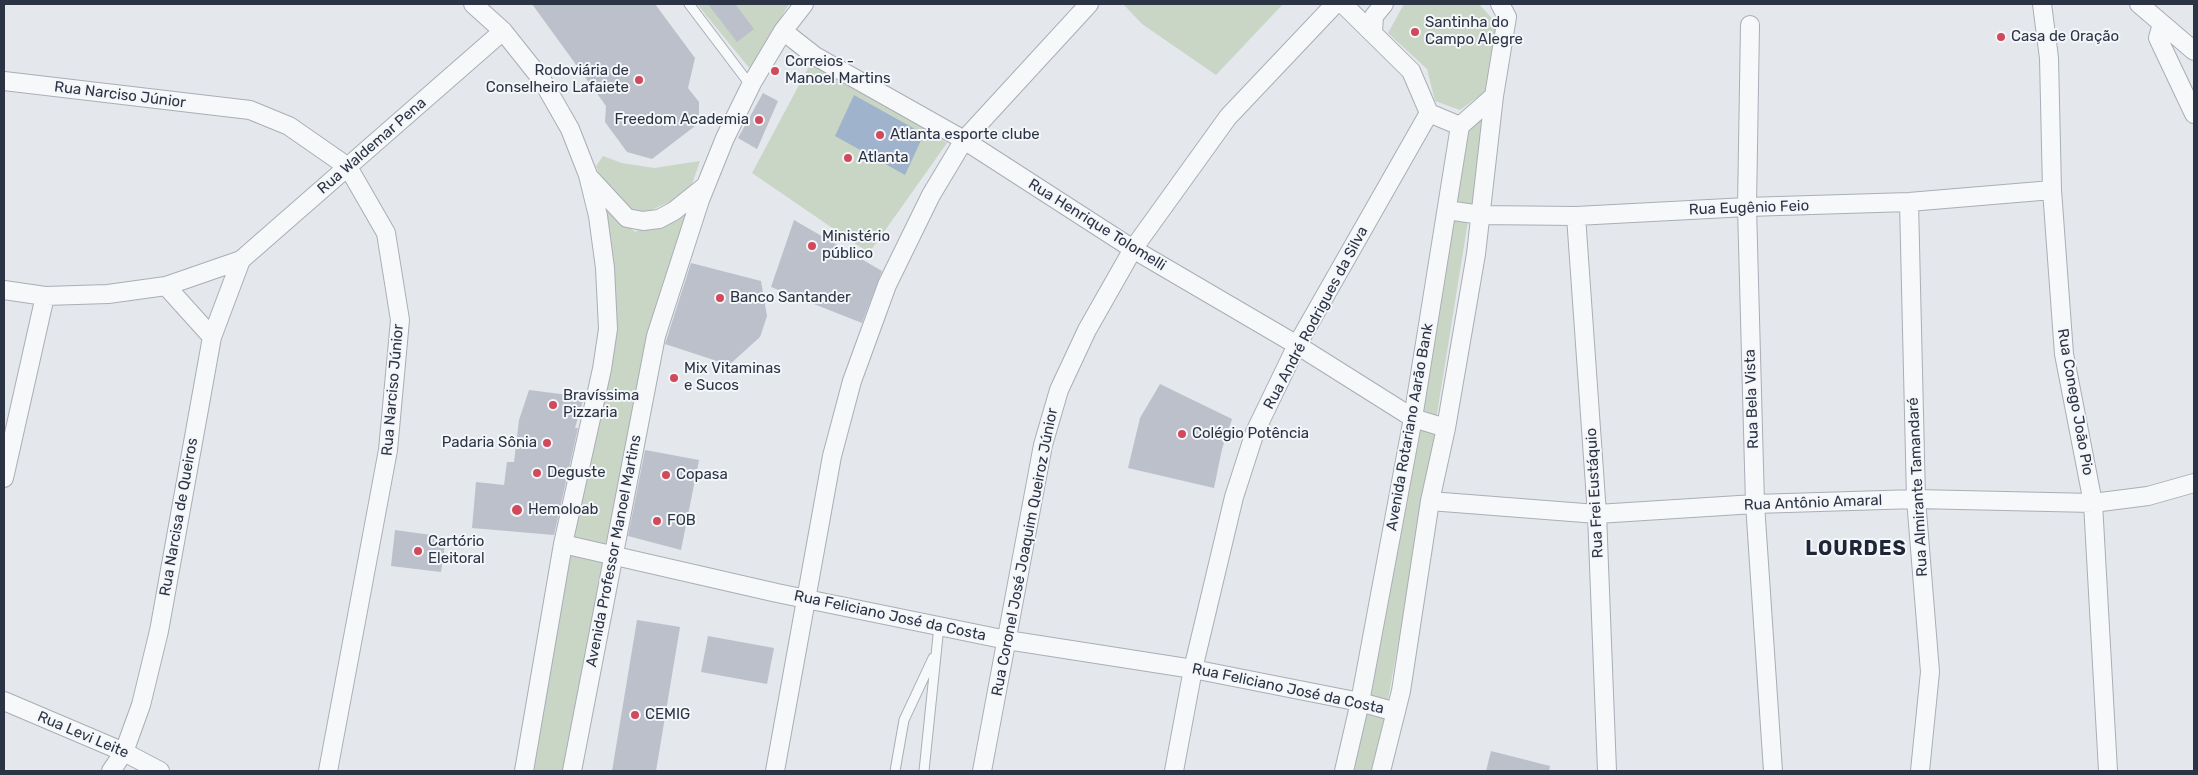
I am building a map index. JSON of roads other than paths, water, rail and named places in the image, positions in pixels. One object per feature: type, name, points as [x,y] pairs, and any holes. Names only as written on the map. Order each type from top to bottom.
[{"type":"street","points":[[473,4],[503,31],[542,80],[570,129],[588,175],[598,216],[604,259],[608,329],[602,369],[563,544],[524,771]]},
{"type":"street","name":"Avenida Professor Manoel Martins","points":[[572,771],[656,336],[705,187],[725,138],[751,86],[783,31],[804,4]]},
{"type":"street","points":[[775,771],[832,456],[854,376],[887,285],[931,195],[964,140],[1089,4]]},
{"type":"street","name":"Rua Coronel José Joaquim Queiroz Júnior","points":[[982,771],[1043,444],[1058,390],[1087,330],[1133,249],[1228,117],[1335,4]]},
{"type":"street","points":[[1343,4],[1411,71],[1429,113],[1460,126],[1494,96]]},
{"type":"street","points":[[1373,32],[1374,16],[1384,4]]},
{"type":"street","name":"Rua Conego João Pio","points":[[2042,4],[2049,58],[2052,190],[2064,354],[2093,503],[2108,771]]},
{"type":"street","points":[[2139,4],[2194,51]]},
{"type":"street","points":[[1381,771],[1396,712],[1430,501],[1446,428],[1476,254],[1503,10]]},
{"type":"street","points":[[2162,24],[2158,38],[2194,114]]},
{"type":"street","name":"Rua Bela Vista","points":[[1750,25],[1747,207],[1755,504],[1773,771]]},
{"type":"street","name":"Rua Waldemar Pena","points":[[241,260],[503,31]]},
{"type":"street","name":"Rua Henrique Tolomelli","points":[[783,31],[815,56],[964,140],[1133,249],[1297,345],[1412,418],[1446,428]]},
{"type":"street","name":"Rua Narciso Júnior","points":[[4,81],[250,110],[289,126],[348,167],[386,233],[400,320],[388,450],[328,771]]},
{"type":"street","name":"Rua André Rodrigues da Silva","points":[[1174,771],[1193,668],[1237,488],[1255,432],[1297,345],[1429,113]]},
{"type":"street","name":"Avenida Rotariano Aarão Bank","points":[[1344,771],[1360,702],[1412,418],[1460,126]]},
{"type":"street","points":[[588,175],[627,218],[643,221],[659,218],[674,211],[705,187]]},
{"type":"street","name":"Rua Eugênio Feio","points":[[1447,210],[1481,214],[1576,216],[1747,207],[1909,202],[2052,190]]},
{"type":"street","name":"Rua Almirante Tamandaré","points":[[1909,202],[1916,499],[1930,672],[1920,771]]},
{"type":"street","name":"Rua Frei Eustáquio","points":[[1576,216],[1597,514],[1607,771]]},
{"type":"street","points":[[4,290],[44,296],[108,294],[166,286],[241,260]]},
{"type":"street","name":"Rua Narcisa de Queiros","points":[[111,771],[124,752],[141,705],[159,631],[212,337],[241,260]]},
{"type":"street","points":[[166,286],[212,337]]},
{"type":"street","points":[[4,478],[44,296]]},
{"type":"street","name":"Rua Antônio Amaral","points":[[1430,501],[1597,514],[1755,504],[1916,499],[2093,503],[2148,496],[2194,483]]},
{"type":"street","name":"Rua Feliciano José da Costa","points":[[563,544],[807,599],[1007,640],[1193,668],[1360,702],[1396,712]]},
{"type":"street","name":"Rua Levi Leite","points":[[4,701],[124,752],[160,771]]},
{"type":"lane","points":[[689,4],[751,86]]},
{"type":"lane","points":[[924,771],[939,626]]},
{"type":"lane","points":[[895,771],[904,720],[936,651]]},
{"type":"water","name":"Atlanta esporte clube","points":[[854,95],[924,134],[905,175],[835,136]]},
{"type":"place","name":"Santinha do Campo Alegre","points":[[1415,32]]},
{"type":"place","name":"Casa de Oração","points":[[2001,37]]},
{"type":"place","name":"Correios - Manoel Martins","points":[[775,71]]},
{"type":"place","name":"Rodoviária de Conselheiro Lafaiete","points":[[639,80]]},
{"type":"place","name":"Freedom Academia","points":[[759,120]]},
{"type":"place","name":"Atlanta esporte clube","points":[[880,135]]},
{"type":"place","name":"Atlanta","points":[[848,158]]},
{"type":"place","name":"Ministério público","points":[[812,246]]},
{"type":"place","name":"Banco Santander","points":[[720,298]]},
{"type":"place","name":"Mix Vitaminas e Sucos","points":[[674,378]]},
{"type":"place","name":"Bravíssima Pizzaria","points":[[553,405]]},
{"type":"place","name":"Colégio Potência","points":[[1182,434]]},
{"type":"place","name":"Padaria Sônia","points":[[547,443]]},
{"type":"place","name":"Deguste","points":[[537,473]]},
{"type":"place","name":"Copasa","points":[[666,475]]},
{"type":"place","name":"Hemoloab","points":[[517,510]]},
{"type":"place","name":"FOB","points":[[657,521]]},
{"type":"place","name":"Cartório Eleitoral","points":[[418,551]]},
{"type":"place","name":"CEMIG","points":[[635,715]]},
{"type":"district","name":"LOURDES","points":[[1856,549]]}]
